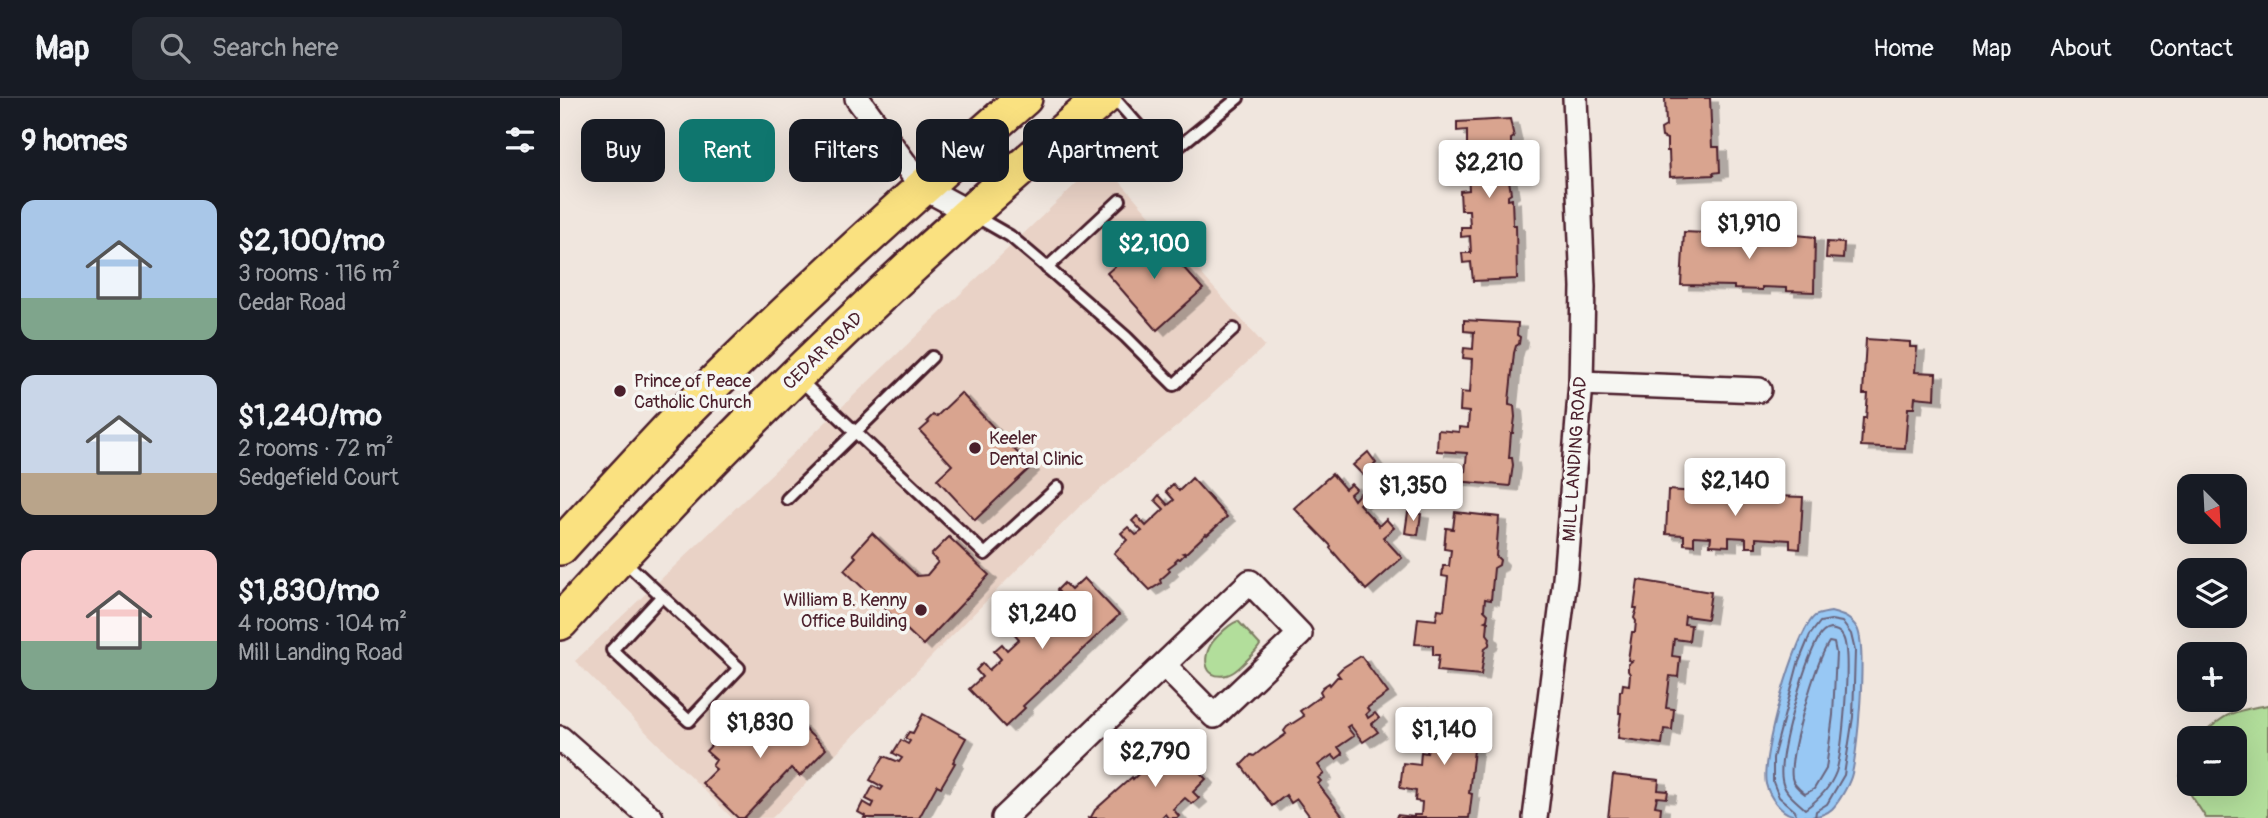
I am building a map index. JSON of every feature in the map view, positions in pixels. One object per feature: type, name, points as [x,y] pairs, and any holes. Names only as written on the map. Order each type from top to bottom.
[{"type":"main road","points":[[560,547],[686,411],[864,239],[1024,98]]},
{"type":"main road","name":"CEDAR ROAD","points":[[560,622],[797,377],[970,213],[1102,98]]},
{"type":"street","points":[[857,98],[922,187],[970,213]]},
{"type":"street","name":"MILL LANDING ROAD","points":[[1535,818],[1565,579],[1581,383],[1583,287],[1575,98]]},
{"type":"street","points":[[1581,383],[1759,390]]},
{"type":"street","points":[[1004,818],[1250,582],[1300,634],[1214,716],[1164,665]]},
{"type":"street","points":[[560,738],[650,818]]},
{"type":"lane","points":[[1114,98],[1166,157],[1238,98]]},
{"type":"lane","points":[[1047,268],[1121,200]]},
{"type":"lane","points":[[970,213],[1010,236],[1126,337],[1174,385],[1234,329]]},
{"type":"lane","points":[[787,499],[932,357]]},
{"type":"lane","points":[[797,377],[985,554],[1058,488]]},
{"type":"lane","points":[[620,557],[662,596],[739,668],[689,722],[612,650],[662,596]]},
{"type":"shaded area","points":[[1078,182],[1120,182],[1265,346],[1182,422],[1079,507],[772,818],[732,818],[575,661]]},
{"type":"green space","points":[[1238,621],[1260,645],[1232,673],[1219,676],[1213,674],[1206,664],[1211,644],[1226,628]]},
{"type":"green space","points":[[2268,705],[2268,818],[2206,818],[2192,796],[2247,796],[2247,726],[2213,726],[2230,714],[2247,712],[2247,709]]},
{"type":"water","points":[[1831,612],[1852,621],[1860,639],[1859,725],[1854,765],[1848,785],[1832,809],[1818,816],[1797,816],[1779,807],[1767,789],[1768,749],[1781,696],[1798,645],[1815,616]]},
{"type":"building","points":[[1665,98],[1710,98],[1712,147],[1719,147],[1720,172],[1713,173],[1714,175],[1670,177],[1667,139],[1662,137],[1661,129],[1666,126]]},
{"type":"building","points":[[1510,119],[1514,137],[1509,147],[1511,174],[1508,174],[1511,193],[1508,200],[1512,199],[1513,225],[1516,225],[1517,279],[1473,281],[1471,262],[1463,263],[1462,253],[1471,253],[1470,236],[1461,237],[1461,227],[1470,227],[1469,210],[1461,210],[1460,191],[1469,190],[1467,157],[1459,157],[1458,148],[1467,147],[1467,130],[1457,131],[1457,122]]},
{"type":"building","points":[[1684,232],[1815,237],[1814,292],[1787,291],[1787,288],[1762,287],[1762,290],[1734,289],[1734,286],[1681,285]]},
{"type":"building","points":[[1152,233],[1203,289],[1157,330],[1107,273],[1122,260],[1118,256],[1133,243],[1137,247]]},
{"type":"building","points":[[1827,242],[1844,243],[1843,259],[1826,258]]},
{"type":"building","points":[[1464,320],[1518,323],[1517,335],[1520,337],[1514,353],[1509,401],[1509,405],[1514,406],[1515,417],[1509,458],[1512,458],[1513,465],[1510,486],[1456,481],[1457,471],[1465,472],[1467,453],[1437,451],[1438,430],[1459,432],[1459,427],[1468,428],[1469,412],[1460,411],[1461,392],[1470,393],[1472,359],[1463,358],[1464,348],[1473,349],[1474,332],[1464,331]]},
{"type":"building","points":[[1866,339],[1910,342],[1910,347],[1917,347],[1915,372],[1936,373],[1935,399],[1915,397],[1914,408],[1908,408],[1905,448],[1861,446],[1868,394],[1863,394]]},
{"type":"building","name":"Keeler Dental Clinic","points":[[961,393],[1031,467],[975,520],[937,479],[952,465],[920,431],[933,415],[936,417]]},
{"type":"building","points":[[1368,452],[1376,463],[1363,475],[1353,465]]},
{"type":"building","points":[[1332,474],[1345,489],[1351,484],[1356,489],[1350,494],[1354,500],[1360,493],[1365,499],[1359,504],[1379,526],[1386,519],[1394,528],[1383,537],[1402,558],[1366,590],[1331,546],[1294,508]]},
{"type":"building","points":[[1192,478],[1227,517],[1183,553],[1185,554],[1168,568],[1170,571],[1160,580],[1161,583],[1150,590],[1114,553],[1127,540],[1121,533],[1128,527],[1136,535],[1142,531],[1132,521],[1137,516],[1146,526],[1164,509],[1155,500],[1159,495],[1168,505],[1174,500],[1166,491],[1173,484],[1179,491]]},
{"type":"building","points":[[1668,490],[1696,492],[1696,496],[1720,497],[1721,491],[1803,497],[1800,549],[1790,548],[1790,540],[1756,538],[1756,547],[1746,547],[1746,538],[1729,537],[1729,546],[1710,545],[1711,537],[1694,536],[1694,545],[1684,544],[1684,535],[1666,534]]},
{"type":"building","points":[[1408,512],[1421,514],[1418,535],[1405,533]]},
{"type":"building","points":[[1455,512],[1499,517],[1496,556],[1500,560],[1499,565],[1494,568],[1491,600],[1485,599],[1484,610],[1488,614],[1485,621],[1488,622],[1487,634],[1490,638],[1489,645],[1485,648],[1481,675],[1437,671],[1439,655],[1433,655],[1433,645],[1415,644],[1418,618],[1436,620],[1438,609],[1444,610],[1448,577],[1442,576],[1443,566],[1449,566],[1451,550],[1444,549],[1446,528],[1453,529]]},
{"type":"building","name":"William B. Kenny Office Building","points":[[872,533],[917,576],[927,575],[938,562],[931,555],[949,537],[989,575],[923,645],[844,570],[856,557],[853,554]]},
{"type":"building","points":[[1084,578],[1119,615],[1023,706],[1025,708],[1005,727],[969,689],[982,677],[976,670],[983,663],[989,670],[1001,659],[994,651],[1002,644],[1007,650],[1019,639],[1013,632],[1027,620],[1034,627],[1064,598],[1057,590],[1064,583],[1071,590]]},
{"type":"building","points":[[1638,580],[1711,592],[1707,619],[1685,616],[1684,624],[1691,625],[1689,641],[1674,639],[1672,656],[1680,657],[1678,677],[1670,676],[1666,708],[1674,709],[1672,730],[1664,729],[1662,744],[1618,738],[1620,691],[1623,684],[1629,685],[1628,664],[1632,661],[1628,660],[1632,632],[1635,632],[1634,618],[1637,608],[1634,608]]},
{"type":"building","points":[[1361,656],[1388,693],[1367,708],[1368,718],[1375,713],[1379,718],[1372,724],[1378,732],[1363,742],[1350,725],[1347,727],[1354,736],[1338,747],[1343,754],[1336,759],[1332,755],[1318,765],[1324,774],[1318,778],[1321,781],[1318,784],[1344,818],[1311,818],[1297,799],[1291,803],[1286,795],[1272,806],[1241,765],[1251,755],[1254,756],[1286,734],[1284,731],[1287,727],[1304,716],[1300,711],[1322,695],[1320,691],[1323,687],[1340,677],[1337,673],[1342,668]]},
{"type":"building","points":[[774,700],[826,749],[800,776],[791,768],[744,818],[738,818],[702,783],[716,769],[712,766],[716,760],[706,751],[722,734],[732,744],[738,737],[742,740],[753,729],[750,726]]},
{"type":"building","points":[[1430,708],[1478,715],[1469,793],[1472,794],[1469,818],[1396,818],[1397,815],[1421,815],[1422,802],[1415,801],[1416,791],[1400,788],[1403,763],[1420,765],[1421,752],[1427,753],[1429,739],[1423,738]]},
{"type":"building","points":[[923,714],[966,738],[953,762],[955,763],[941,787],[937,785],[919,818],[864,818],[865,816],[858,812],[863,802],[872,807],[874,803],[866,799],[873,786],[881,790],[883,787],[870,780],[884,756],[899,762],[902,758],[893,753],[901,740],[908,744],[910,741],[905,738],[909,732],[913,733]]},
{"type":"building","points":[[1171,742],[1206,779],[1193,792],[1199,798],[1192,804],[1185,798],[1173,809],[1179,816],[1177,818],[1168,818],[1165,814],[1161,818],[1087,818],[1132,777],[1133,779],[1160,749]]},
{"type":"building","points":[[1613,775],[1659,780],[1658,790],[1668,791],[1667,798],[1657,797],[1655,806],[1661,807],[1660,818],[1608,818]]},
{"type":"place","name":"Prince of Peace Catholic Church","points":[[620,391]]},
{"type":"place","name":"Keeler Dental Clinic","points":[[975,448]]},
{"type":"place","name":"William B. Kenny Office Building","points":[[921,610]]}]
